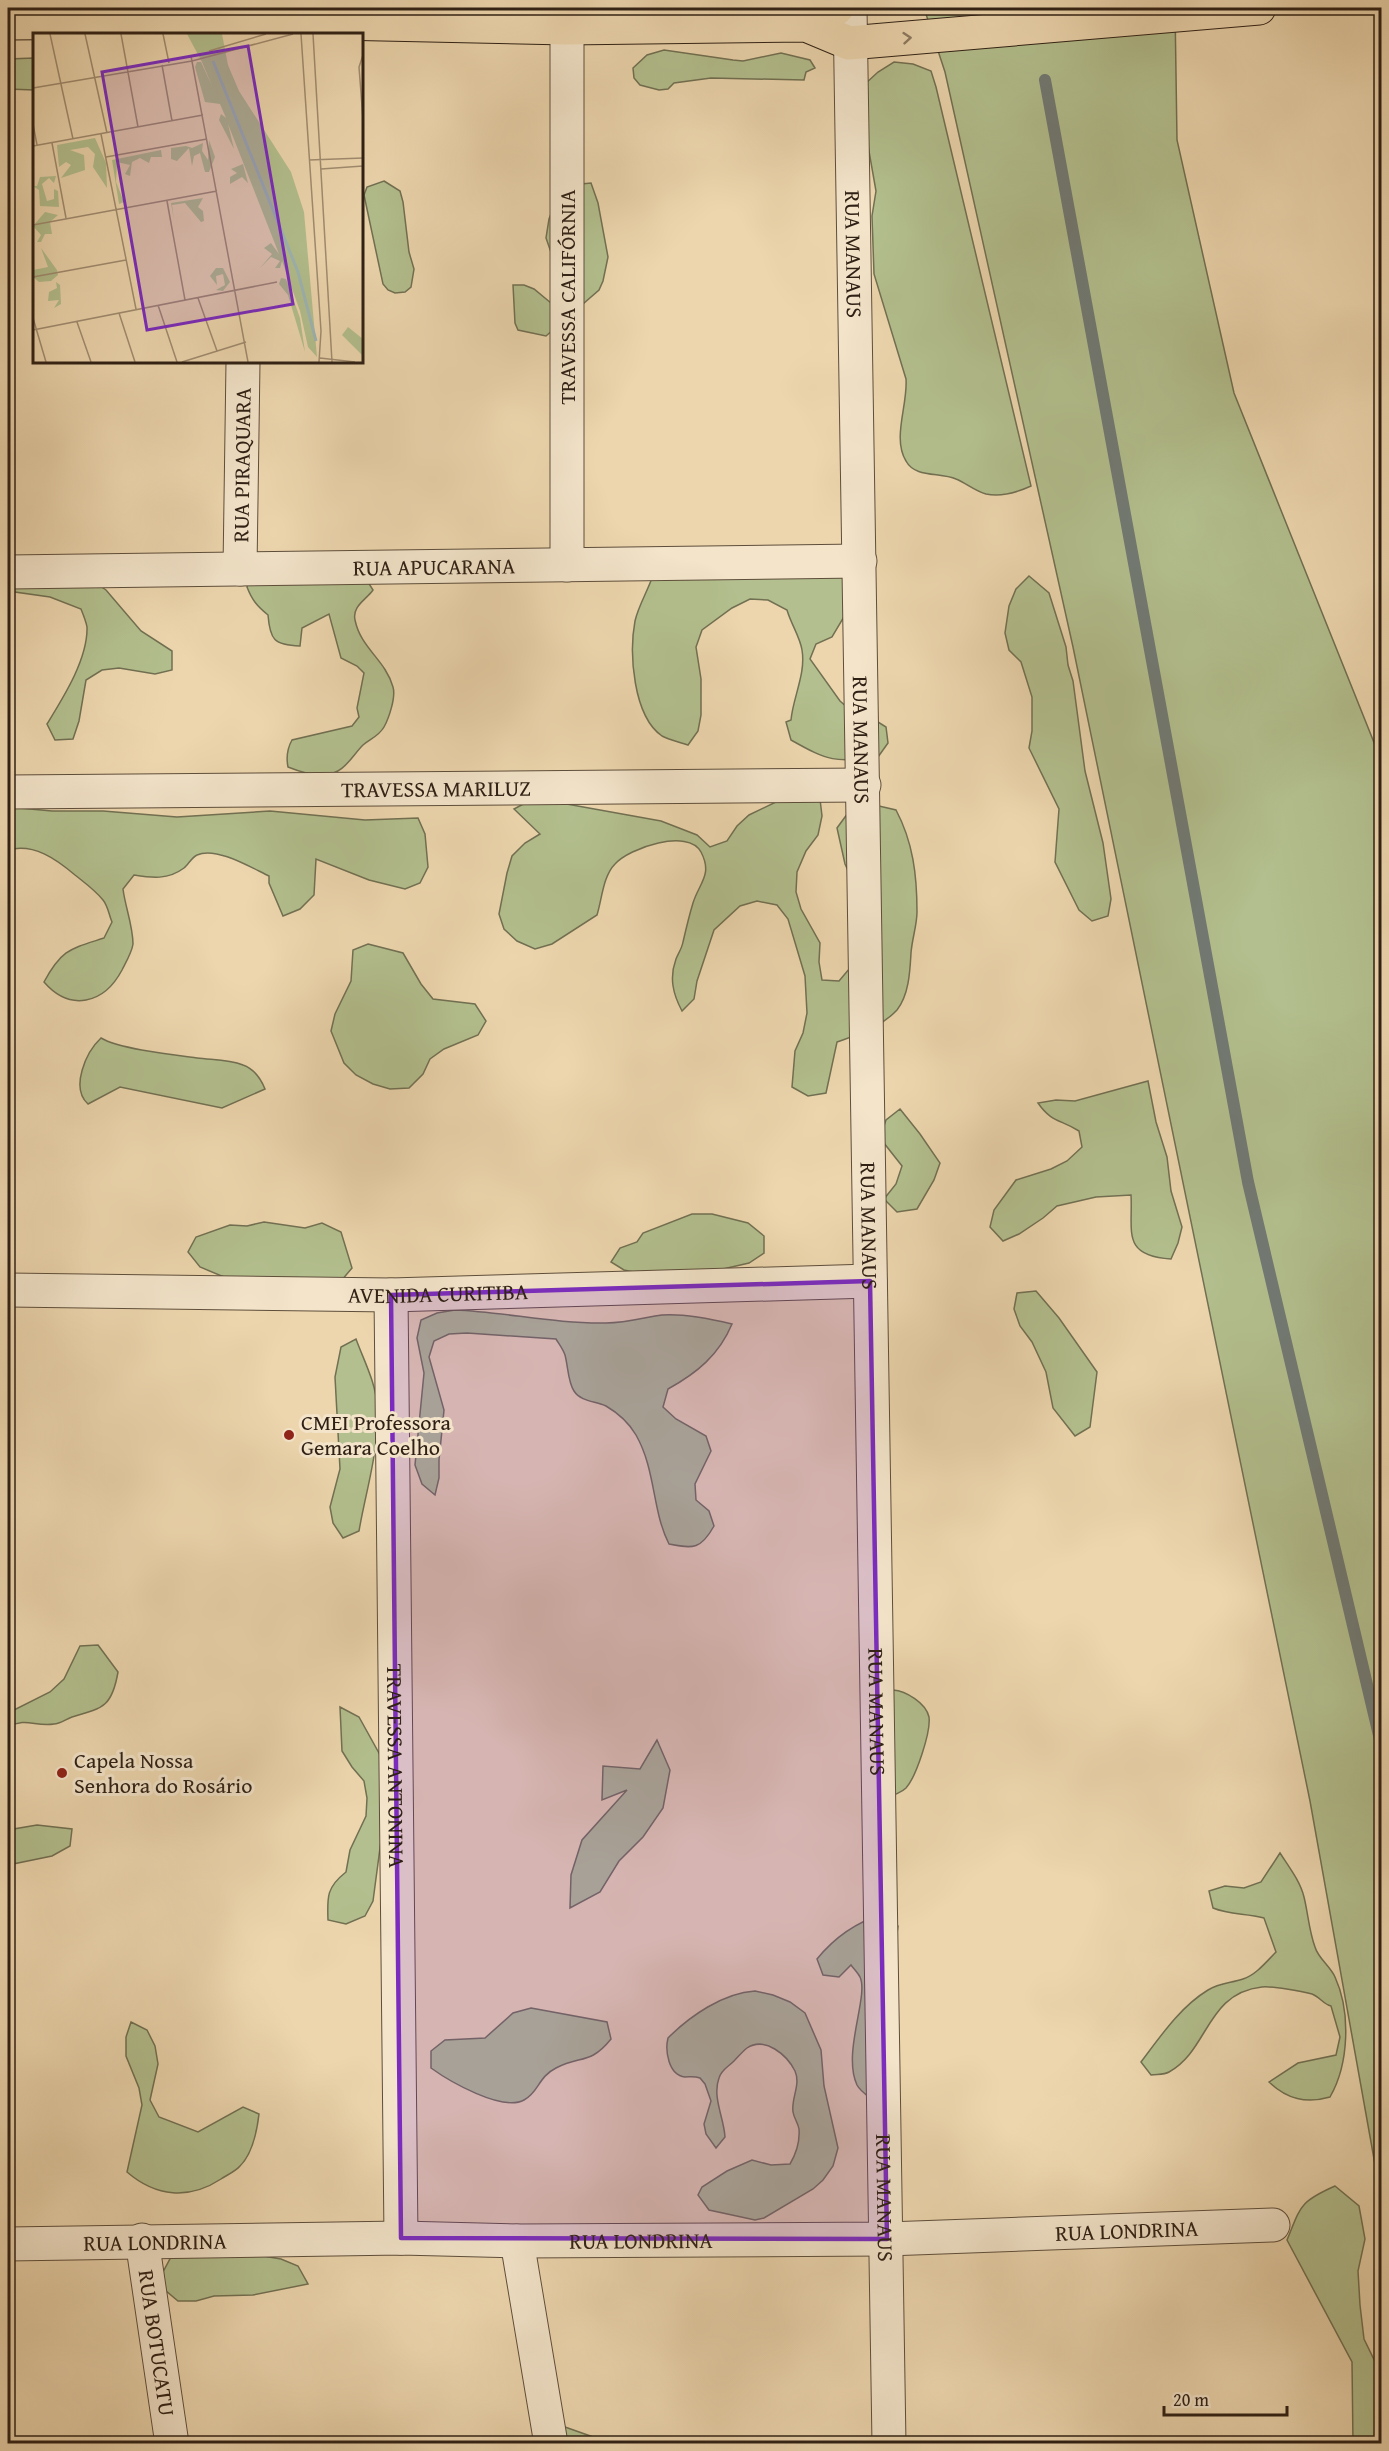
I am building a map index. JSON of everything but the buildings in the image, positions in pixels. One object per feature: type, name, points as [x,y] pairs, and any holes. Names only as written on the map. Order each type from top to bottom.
[{"type":"main road","points":[[806,25],[837,8]]},
{"type":"main road","points":[[8,23],[248,21],[567,28],[636,18],[806,25],[849,43],[1259,8]]},
{"type":"street","name":"RUA MANAUS","points":[[850,8],[889,2444]]},
{"type":"street","name":"TRAVESSA CALIFÓRNIA","points":[[567,28],[567,565]]},
{"type":"street","name":"RUA PIRAQUARA","points":[[240,569],[243,363]]},
{"type":"street","name":"RUA APUCARANA","points":[[8,572],[860,561]]},
{"type":"street","name":"TRAVESSA MARILUZ","points":[[8,792],[864,785]]},
{"type":"street","name":"AVENIDA CURITIBA","points":[[8,1290],[391,1295],[870,1281]]},
{"type":"street","name":"TRAVESSA ANTONINA","points":[[391,1295],[400,2238]]},
{"type":"street","name":"RUA LONDRINA","points":[[8,2244],[142,2240],[400,2238],[518,2241],[887,2239],[1273,2225]]},
{"type":"street","name":"RUA BOTUCATU","points":[[142,2240],[172,2444]]},
{"type":"street","points":[[518,2241],[551,2444]]},
{"type":"highlighted area","points":[[870,1281],[887,2239],[401,2238],[391,1295]]},
{"type":"green space","points":[[924,8],[1175,8],[1177,140],[1234,393],[1381,760],[1381,2198],[1310,1801],[1073,647],[945,72]]},
{"type":"green space","points":[[664,50],[743,61],[781,53],[810,60],[815,68],[806,72],[804,80],[711,78],[674,83],[668,89],[659,90],[640,85],[634,78],[633,68],[647,55]]},
{"type":"green space","points":[[33,58],[33,90],[8,89],[8,59]]},
{"type":"green space","points":[[894,62],[913,64],[931,71],[936,87],[1031,486],[1015,492],[986,494],[956,479],[915,470],[906,461],[902,452],[900,432],[906,379],[874,274],[872,216],[876,191],[867,140],[865,84]]},
{"type":"green space","points":[[384,181],[400,191],[403,202],[409,252],[414,269],[411,287],[405,292],[395,293],[383,284],[364,195],[367,187]]},
{"type":"green space","points":[[591,183],[598,203],[608,257],[599,290],[546,336],[518,330],[515,323],[513,285],[524,285],[534,289],[551,303],[553,258],[546,238],[549,219],[553,209],[581,184]]},
{"type":"green space","points":[[840,572],[849,588],[851,605],[832,637],[816,644],[810,659],[840,701],[854,713],[870,717],[886,727],[888,743],[878,757],[833,759],[815,753],[791,740],[786,722],[791,720],[801,677],[802,650],[787,610],[768,600],[750,599],[732,608],[702,630],[696,647],[701,679],[701,715],[698,731],[688,745],[662,736],[652,727],[639,699],[635,683],[633,634],[636,616],[652,578]]},
{"type":"green space","points":[[1029,576],[1049,593],[1066,647],[1085,771],[1103,843],[1111,899],[1108,916],[1092,921],[1079,910],[1055,862],[1059,809],[1029,748],[1032,731],[1032,697],[1021,662],[1009,650],[1005,633],[1009,606],[1016,589]]},
{"type":"green space","points":[[88,578],[106,590],[141,631],[172,651],[172,670],[155,674],[119,668],[102,670],[86,680],[79,721],[73,739],[55,740],[47,724],[79,665],[86,639],[86,622],[81,609],[50,597],[8,591],[8,584]]},
{"type":"green space","points":[[250,578],[368,582],[373,590],[358,607],[355,620],[362,639],[389,677],[394,691],[393,702],[382,730],[363,745],[337,772],[315,775],[288,767],[288,750],[292,740],[352,726],[359,717],[357,708],[364,673],[357,666],[341,658],[329,614],[302,628],[300,646],[275,640],[270,630],[268,615],[255,602],[247,587]]},
{"type":"green space","points":[[820,799],[822,816],[818,835],[806,851],[797,872],[796,892],[801,909],[820,943],[819,962],[822,980],[839,981],[850,968],[853,881],[845,864],[837,828],[848,813],[879,806],[896,810],[910,847],[917,898],[917,917],[909,975],[901,1004],[897,1010],[876,1026],[837,1042],[826,1093],[808,1096],[792,1087],[795,1051],[803,1033],[807,1013],[805,976],[788,919],[777,905],[757,901],[740,906],[714,930],[697,981],[694,999],[682,1011],[674,992],[673,973],[706,867],[701,852],[694,845],[672,841],[658,843],[622,858],[608,875],[597,915],[552,944],[535,949],[517,941],[504,929],[499,914],[512,856],[525,843],[540,834],[514,809],[529,801],[550,801],[661,821],[697,835],[710,847],[727,841],[737,826],[749,815],[780,800]]},
{"type":"green space","points":[[8,807],[177,817],[270,811],[365,820],[418,818],[425,834],[428,867],[420,883],[405,889],[369,880],[316,859],[314,895],[300,909],[283,916],[269,883],[269,876],[244,863],[214,853],[193,857],[184,868],[172,875],[154,877],[134,875],[123,889],[133,937],[129,957],[115,982],[106,990],[96,997],[75,1000],[65,998],[44,982],[62,956],[75,948],[104,938],[112,922],[103,900],[68,869],[36,851],[18,848],[8,850]]},
{"type":"green space","points":[[368,944],[403,953],[421,984],[433,999],[475,1004],[486,1021],[478,1035],[444,1049],[430,1059],[423,1074],[409,1088],[390,1089],[373,1084],[356,1075],[344,1063],[331,1031],[335,1014],[351,981],[353,950]]},
{"type":"green space","points":[[101,1038],[147,1051],[237,1063],[254,1072],[265,1089],[222,1108],[120,1087],[88,1104],[80,1089],[80,1080],[90,1052]]},
{"type":"green space","points":[[1148,1081],[1156,1122],[1167,1157],[1171,1191],[1182,1227],[1171,1259],[1155,1257],[1144,1253],[1137,1247],[1131,1230],[1131,1195],[1096,1197],[1057,1206],[1019,1234],[1003,1241],[990,1227],[994,1210],[1016,1180],[1051,1169],[1067,1161],[1082,1147],[1079,1131],[1052,1117],[1038,1103],[1056,1100],[1075,1101]]},
{"type":"green space","points":[[900,1109],[940,1163],[934,1180],[917,1209],[897,1212],[884,1199],[896,1184],[902,1166],[880,1138],[886,1120]]},
{"type":"green space","points":[[692,1214],[712,1214],[748,1223],[764,1236],[764,1253],[749,1263],[710,1272],[643,1274],[624,1270],[611,1262],[620,1248],[637,1242],[643,1233]]},
{"type":"green space","points":[[264,1222],[305,1228],[322,1223],[341,1232],[352,1268],[341,1281],[236,1282],[200,1267],[188,1252],[196,1237],[230,1225],[247,1226]]},
{"type":"green space","points":[[1036,1291],[1059,1318],[1097,1372],[1090,1427],[1075,1436],[1053,1408],[1046,1372],[1032,1342],[1020,1326],[1014,1309],[1017,1293]]},
{"type":"green space","points":[[455,1310],[587,1323],[683,1315],[732,1324],[714,1354],[698,1370],[668,1389],[663,1407],[676,1419],[706,1436],[711,1451],[695,1484],[696,1500],[709,1511],[714,1526],[705,1539],[691,1547],[669,1544],[659,1518],[647,1462],[636,1435],[619,1415],[602,1404],[577,1395],[570,1383],[565,1355],[556,1339],[467,1333],[449,1334],[434,1341],[429,1357],[444,1410],[439,1478],[435,1495],[422,1484],[415,1465],[424,1373],[417,1338],[421,1320],[437,1313]]},
{"type":"green space","points":[[356,1339],[374,1389],[377,1422],[372,1469],[359,1531],[343,1538],[333,1523],[330,1507],[340,1469],[335,1377],[341,1347]]},
{"type":"green space","points":[[98,1645],[118,1672],[113,1693],[104,1704],[56,1724],[25,1722],[8,1727],[8,1713],[50,1692],[64,1679],[80,1646]]},
{"type":"green space","points":[[893,1690],[915,1699],[924,1707],[929,1717],[925,1743],[914,1774],[906,1788],[894,1795]]},
{"type":"green space","points":[[340,1707],[359,1717],[385,1764],[382,1833],[373,1901],[365,1916],[346,1924],[328,1920],[328,1898],[335,1882],[346,1872],[350,1850],[366,1816],[367,1798],[364,1781],[342,1751]]},
{"type":"green space","points":[[657,1740],[670,1770],[663,1808],[643,1837],[619,1861],[600,1892],[570,1908],[571,1875],[582,1840],[627,1790],[602,1800],[603,1766],[640,1769]]},
{"type":"green space","points":[[37,1825],[72,1829],[70,1846],[52,1856],[8,1865],[8,1830]]},
{"type":"green space","points":[[1280,1853],[1300,1885],[1315,1947],[1335,1977],[1344,2006],[1346,2038],[1344,2054],[1330,2097],[1305,2100],[1290,2096],[1269,2082],[1298,2063],[1336,2055],[1340,2037],[1331,2006],[1312,1994],[1279,1988],[1262,1987],[1244,1991],[1229,2000],[1182,2062],[1167,2073],[1151,2075],[1141,2062],[1188,2005],[1212,1988],[1252,1974],[1276,1952],[1264,1918],[1213,1908],[1209,1891],[1225,1886],[1244,1888],[1261,1882]]},
{"type":"green space","points":[[883,1914],[898,1926],[874,2101],[858,2087],[853,2072],[852,2057],[862,1986],[860,1977],[851,1965],[839,1977],[823,1975],[817,1959],[847,1932],[864,1921]]},
{"type":"green space","points":[[755,1991],[790,2002],[805,2013],[821,2050],[824,2086],[838,2148],[833,2166],[813,2189],[764,2218],[755,2220],[709,2210],[698,2195],[702,2187],[727,2171],[752,2160],[771,2165],[790,2164],[797,2148],[799,2134],[793,2112],[797,2081],[795,2071],[787,2059],[775,2049],[761,2044],[747,2048],[725,2069],[719,2078],[717,2093],[725,2137],[716,2148],[706,2134],[704,2124],[711,2101],[705,2084],[700,2078],[685,2077],[675,2072],[671,2067],[667,2049],[668,2038],[697,2014],[731,1996]]},
{"type":"green space","points":[[531,2008],[607,2022],[611,2039],[597,2053],[556,2068],[546,2076],[529,2097],[514,2103],[490,2099],[431,2068],[431,2051],[445,2040],[485,2038],[513,2013]]},
{"type":"green space","points":[[131,2022],[147,2030],[155,2046],[158,2064],[150,2100],[159,2117],[198,2132],[243,2107],[259,2114],[254,2142],[244,2161],[234,2171],[209,2186],[185,2193],[161,2191],[149,2187],[127,2172],[142,2105],[139,2088],[126,2056],[126,2037]]},
{"type":"green space","points":[[1335,2186],[1359,2206],[1365,2239],[1358,2271],[1360,2305],[1364,2339],[1381,2374],[1381,2443],[1353,2443],[1352,2362],[1287,2240],[1303,2206],[1314,2196]]},
{"type":"green space","points":[[246,2253],[281,2259],[298,2266],[308,2284],[253,2295],[214,2296],[196,2301],[178,2301],[165,2290],[163,2272],[171,2257]]},
{"type":"green space","points":[[565,2427],[596,2438],[603,2443],[558,2443],[557,2430]]},
{"type":"waterway","points":[[1045,80],[1248,1182],[1382,1748]]},
{"type":"place","name":"CMEI Professora Gemara Coelho","points":[[289,1435]]},
{"type":"place","name":"Capela Nossa Senhora do Rosário","points":[[62,1773]]}]
